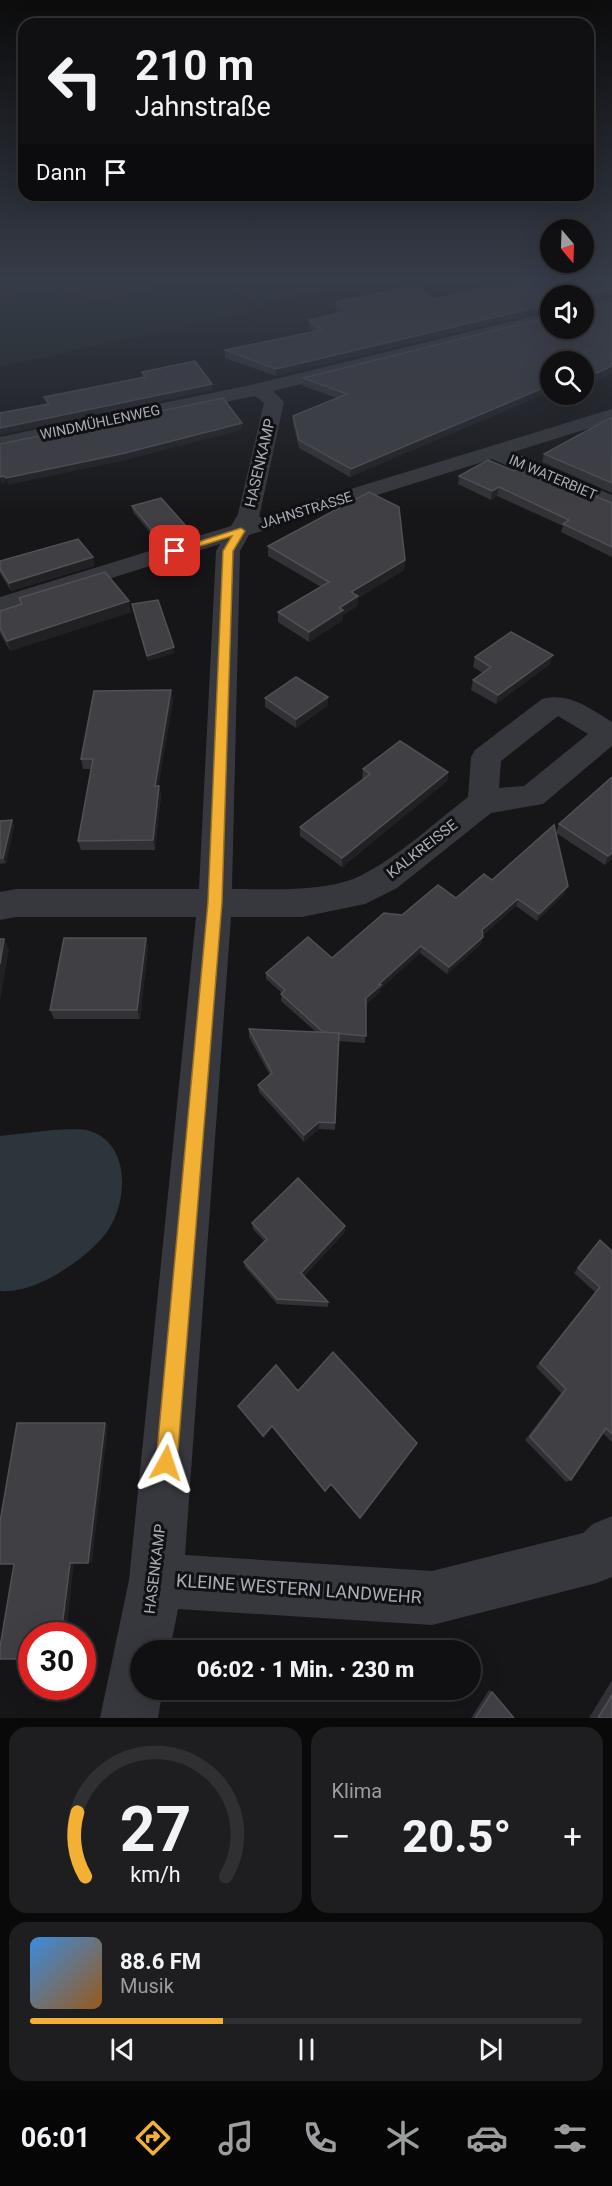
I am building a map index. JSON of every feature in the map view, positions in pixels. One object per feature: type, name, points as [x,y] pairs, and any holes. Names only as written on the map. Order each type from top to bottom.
[{"type":"street","name":"WINDMÜHLENWEG","points":[[0,443],[259,389],[388,357]]},
{"type":"street","name":"HASENKAMP","points":[[144,1640],[156,1580],[215,902],[228,551],[249,514],[274,402],[259,389]]},
{"type":"street","name":"JAHNSTRASSE","points":[[0,604],[612,415]]},
{"type":"street","name":"IM WATERBIET","points":[[494,452],[612,503]]},
{"type":"street","name":"KALKREISSE","points":[[0,906],[16,903],[302,903],[353,894],[385,879],[483,802]]},
{"type":"street","name":"KLEINE WESTERN LANDWEHR","points":[[156,1580],[432,1598],[597,1556],[612,1543]]},
{"type":"street","points":[[129,1718],[132,1700]]},
{"type":"shaded area","points":[[0,357],[45,357],[0,367]]},
{"type":"shaded area","points":[[53,1130],[90,1131],[104,1138],[114,1149],[120,1163],[122,1178],[118,1210],[103,1237],[70,1266],[28,1287],[14,1291],[0,1291],[0,1136]]},
{"type":"building","points":[[244,357],[326,357],[276,369]]},
{"type":"building","points":[[387,357],[540,357],[540,389],[351,469],[299,440],[293,416],[347,394],[303,378]]},
{"type":"building","points":[[594,357],[612,357],[612,366],[594,374]]},
{"type":"building","points":[[195,361],[212,384],[0,428],[0,413],[49,404],[44,397],[145,377],[142,372]]},
{"type":"building","points":[[223,398],[242,423],[121,454],[6,478],[0,477],[0,444]]},
{"type":"building","points":[[612,417],[612,483],[544,454]]},
{"type":"building","points":[[488,460],[514,471],[523,466],[612,503],[612,547],[563,524],[569,520],[499,487],[492,491],[459,476]]},
{"type":"building","points":[[369,492],[399,507],[405,560],[351,592],[358,596],[339,608],[343,610],[309,632],[278,612],[329,582],[268,546]]},
{"type":"building","points":[[161,498],[186,526],[156,535],[132,506]]},
{"type":"building","points":[[78,539],[93,557],[9,583],[0,569],[0,561]]},
{"type":"building","points":[[105,572],[129,601],[7,641],[0,628],[0,611],[22,604],[19,598]]},
{"type":"building","points":[[158,600],[174,647],[147,656],[132,604]]},
{"type":"building","points":[[511,632],[553,655],[498,695],[473,680],[491,667],[475,657]]},
{"type":"building","points":[[296,677],[328,697],[296,719],[265,698]]},
{"type":"building","points":[[171,690],[155,786],[159,786],[153,840],[78,841],[93,759],[81,759],[94,691]]},
{"type":"building","points":[[400,741],[448,772],[342,858],[300,827],[370,774],[363,769]]},
{"type":"building","points":[[612,777],[612,853],[608,856],[559,824]]},
{"type":"building","points":[[12,820],[3,858],[0,858],[0,821]]},
{"type":"building","points":[[554,825],[568,886],[539,914],[518,899],[482,930],[483,937],[449,967],[421,946],[366,998],[366,1036],[323,1032],[281,994],[285,990],[266,973],[308,937],[332,958],[384,913],[402,915],[438,885],[456,898],[484,874],[492,880]]},
{"type":"building","points":[[64,938],[146,938],[137,1010],[50,1010]]},
{"type":"building","points":[[0,939],[4,939],[0,964]]},
{"type":"building","points":[[249,1029],[339,1033],[335,1123],[319,1122],[304,1135],[258,1085],[272,1073]]},
{"type":"building","points":[[298,1178],[345,1226],[301,1273],[328,1302],[277,1299],[244,1262],[267,1239],[252,1223]]},
{"type":"building","points":[[600,1240],[612,1251],[612,1434],[606,1428],[571,1480],[530,1437],[566,1389],[540,1363],[600,1287],[578,1268]]},
{"type":"building","points":[[333,1352],[417,1443],[360,1518],[331,1484],[325,1491],[272,1426],[263,1436],[238,1406],[276,1365],[298,1391]]},
{"type":"building","points":[[17,1423],[105,1423],[88,1563],[70,1563],[63,1622],[18,1622],[18,1659],[0,1659],[14,1564],[0,1564],[0,1522]]},
{"type":"building","points":[[492,1692],[514,1718],[475,1718]]},
{"type":"building","points":[[612,1695],[612,1718],[598,1718]]},
{"type":"route","points":[[166,1463],[215,902],[228,551],[241,531],[175,551]]}]
